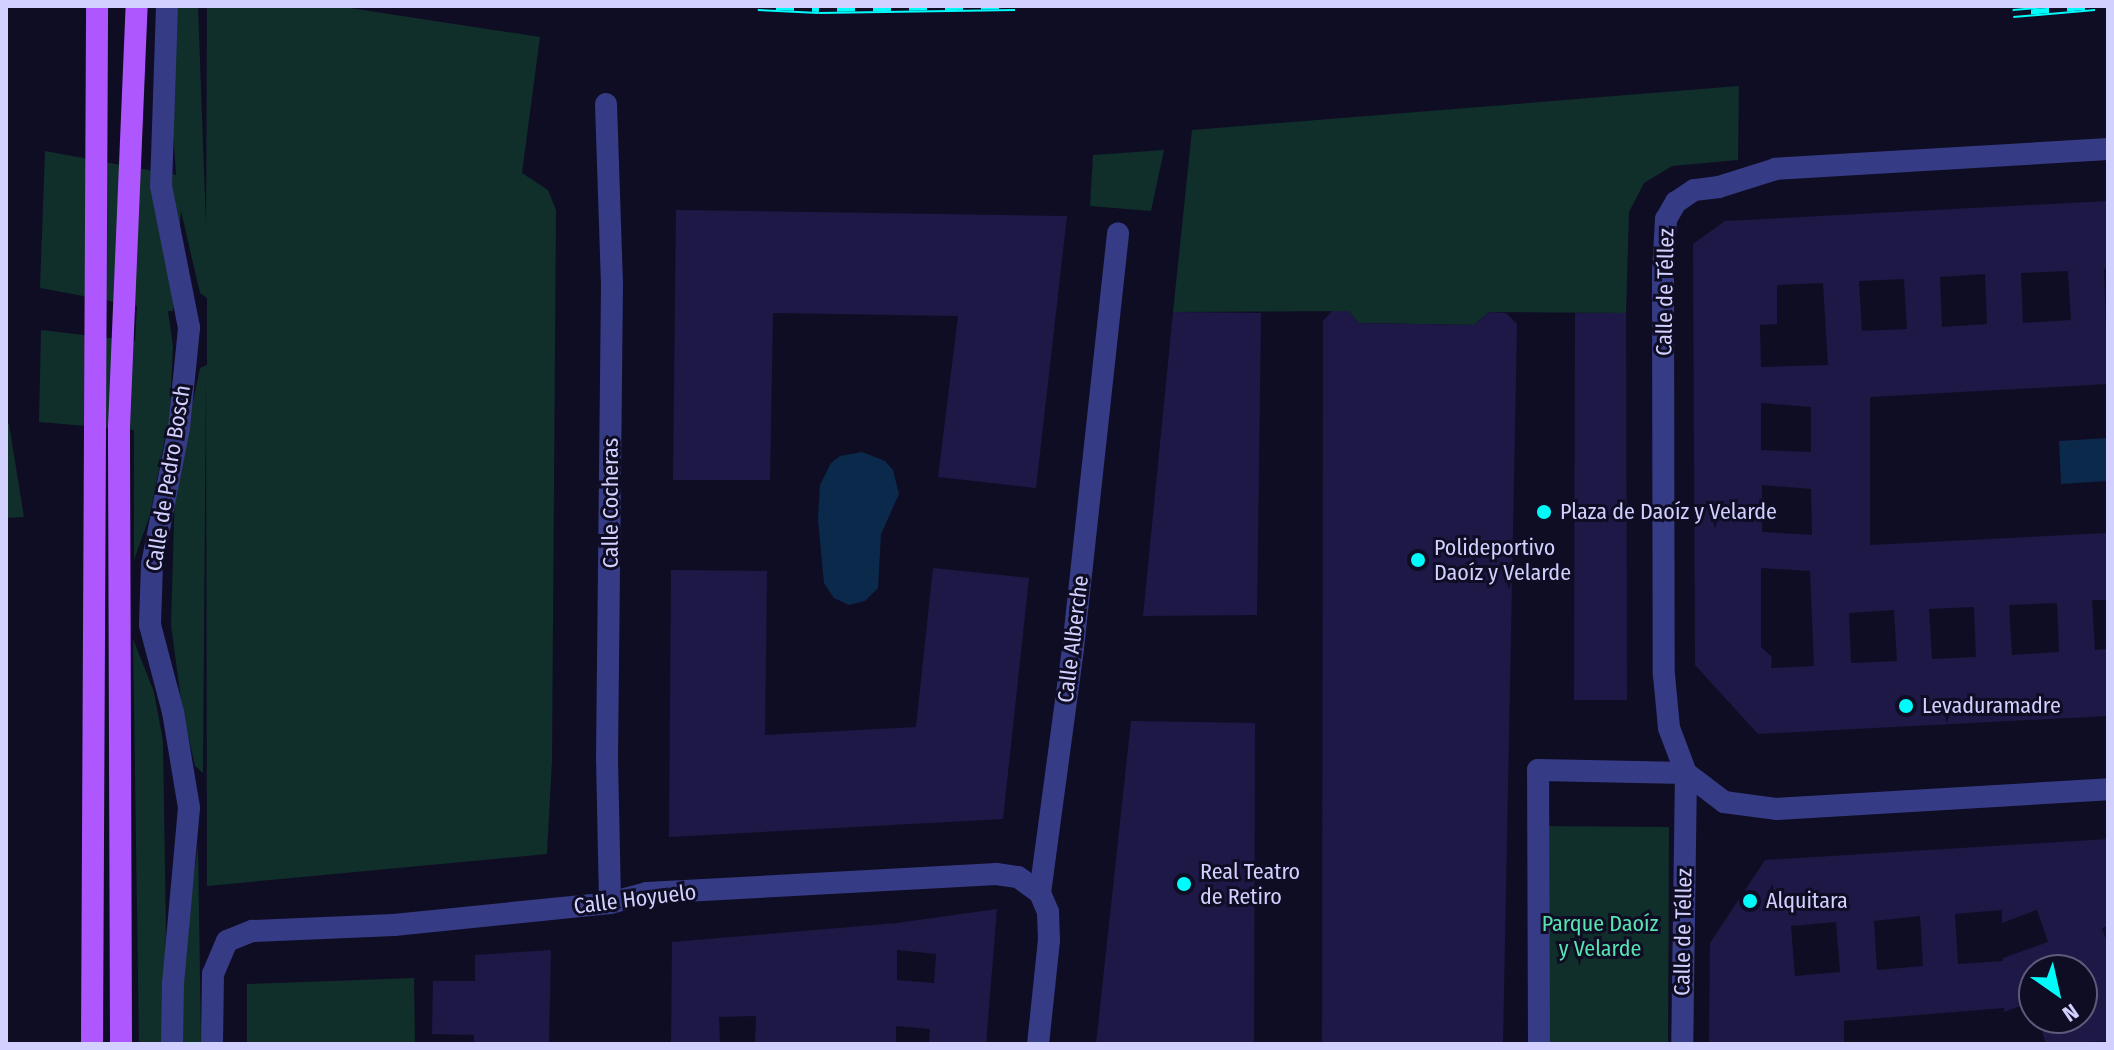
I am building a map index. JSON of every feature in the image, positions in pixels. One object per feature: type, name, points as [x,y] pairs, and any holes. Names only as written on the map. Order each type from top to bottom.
[{"type":"main road","points":[[92,1044],[97,6]]},
{"type":"main road","name":"Calle de Pedro Bosch","points":[[121,1044],[119,427],[137,6]]},
{"type":"street","name":"Calle de Pedro Bosch","points":[[167,6],[161,186],[189,328],[179,428],[152,564],[150,625],[173,712],[189,808],[173,984],[172,1044]]},
{"type":"street","name":"Calle Cocheras","points":[[606,104],[612,282],[607,758],[610,903]]},
{"type":"street","name":"Calle de Téllez","points":[[1682,1044],[1686,773],[1669,728],[1664,675],[1663,272],[1666,219],[1676,202],[1694,190],[1719,187],[1776,169],[2108,149]]},
{"type":"street","name":"Calle Alberche","points":[[1038,1044],[1049,940],[1048,912],[1040,893],[1073,648],[1118,233]]},
{"type":"street","points":[[1539,1044],[1538,770],[1686,773],[1724,802],[1776,809],[2108,789]]},
{"type":"street","name":"Calle Hoyuelo","points":[[212,1044],[213,974],[227,941],[252,931],[394,925],[610,903],[647,893],[996,874],[1018,877],[1040,893]]},
{"type":"green space","points":[[178,6],[198,6],[206,225],[207,6],[337,6],[540,37],[522,173],[548,190],[556,210],[552,761],[547,854],[207,886],[206,376],[203,773],[195,766],[182,708],[171,625],[175,488],[200,368],[207,365],[207,298],[200,293],[181,211],[173,311],[168,311],[173,346],[169,433],[166,433],[150,515],[134,560],[134,430],[39,422],[41,330],[135,341],[137,306],[40,288],[45,151],[176,175],[171,100]]},
{"type":"green space","points":[[1739,86],[1738,160],[1672,166],[1644,183],[1629,212],[1626,313],[1489,312],[1474,325],[1359,323],[1348,311],[1173,312],[1192,130]]},
{"type":"green space","points":[[1164,150],[1151,211],[1090,206],[1093,155]]},
{"type":"green space","points":[[6,423],[9,424],[24,517],[6,518]]},
{"type":"green space","points":[[133,639],[154,692],[163,741],[166,934],[161,1044],[139,1044]]},
{"type":"green space","name":"Parque Daoíz y Velarde","points":[[1534,826],[1669,827],[1668,1044],[1530,1044]]},
{"type":"green space","points":[[198,845],[201,1044],[180,1044],[184,947]]},
{"type":"green space","points":[[414,978],[415,1044],[247,1044],[247,984]]},
{"type":"water","points":[[2108,438],[2108,481],[2061,484],[2059,441]]},
{"type":"water","points":[[862,452],[885,461],[893,470],[899,494],[881,534],[878,588],[865,601],[849,605],[834,598],[824,583],[818,520],[820,485],[831,463],[840,456]]},
{"type":"building","points":[[2108,201],[2108,268],[2104,269],[2108,384],[1870,397],[1870,545],[2108,533],[2108,600],[2092,600],[2095,650],[2108,649],[2108,716],[1758,734],[1695,665],[1693,244],[1725,221]],"holes":[[[2068,271],[2071,320],[2023,323],[2021,273]],[[1985,274],[1987,324],[1942,327],[1940,277]],[[1904,279],[1907,329],[1862,331],[1859,281]],[[1823,283],[1828,365],[1761,367],[1760,325],[1777,324],[1777,285]],[[1761,403],[1811,407],[1811,452],[1761,450]],[[1762,485],[1811,489],[1812,535],[1762,532]],[[1761,568],[1810,571],[1814,666],[1771,668],[1772,657],[1761,647]],[[2057,603],[2059,652],[2012,655],[2009,605]],[[1974,607],[1976,657],[1932,659],[1929,609]],[[1894,610],[1897,661],[1851,663],[1849,613]]]},
{"type":"building","points":[[676,210],[1067,216],[1036,488],[938,477],[958,316],[773,313],[770,480],[673,480]]},
{"type":"building","name":"Polideportivo Daoíz y Velarde","points":[[1332,311],[1348,311],[1359,323],[1474,325],[1489,312],[1506,313],[1517,324],[1503,1044],[1322,1044],[1323,321]]},
{"type":"building","points":[[1173,312],[1261,313],[1257,615],[1143,616]]},
{"type":"building","points":[[1575,313],[1626,313],[1627,700],[1574,700]]},
{"type":"building","points":[[933,568],[1029,578],[1003,819],[669,837],[671,570],[767,571],[765,735],[916,727]]},
{"type":"building","name":"Real Teatro de Retiro","points":[[1131,721],[1255,723],[1254,1044],[1096,1044]]},
{"type":"building","points":[[2108,839],[2108,926],[2102,928],[2108,945],[2108,1041],[2046,1044],[2043,1034],[2098,1034],[2098,954],[2018,954],[2018,1007],[2004,1012],[2004,1008],[1844,1021],[1844,1044],[1709,1044],[1710,943],[1765,860]],"holes":[[[2002,910],[2002,923],[2037,910],[2048,942],[2003,958],[2003,961],[1958,964],[1955,914]],[[1920,916],[1923,966],[1877,970],[1874,921]],[[1836,922],[1840,972],[1795,976],[1791,926]]]},
{"type":"building","points":[[997,909],[986,1044],[929,1044],[930,1029],[896,1026],[896,1044],[755,1044],[756,1016],[719,1017],[720,1044],[671,1044],[672,942],[897,923]],"holes":[[[897,950],[936,954],[934,983],[897,980]]]},
{"type":"building","points":[[551,950],[549,1044],[474,1044],[474,1035],[432,1034],[433,981],[475,981],[475,955]]},
{"type":"railway","points":[[758,6],[819,9],[1015,6]]},
{"type":"railway","points":[[2013,13],[2095,6]]},
{"type":"place","name":"Plaza de Daoíz y Velarde","points":[[1544,512]]},
{"type":"place","name":"Polideportivo Daoíz y Velarde","points":[[1418,560]]},
{"type":"place","name":"Levaduramadre","points":[[1906,706]]},
{"type":"place","name":"Real Teatro de Retiro","points":[[1184,884]]},
{"type":"place","name":"Alquitara","points":[[1750,901]]}]
